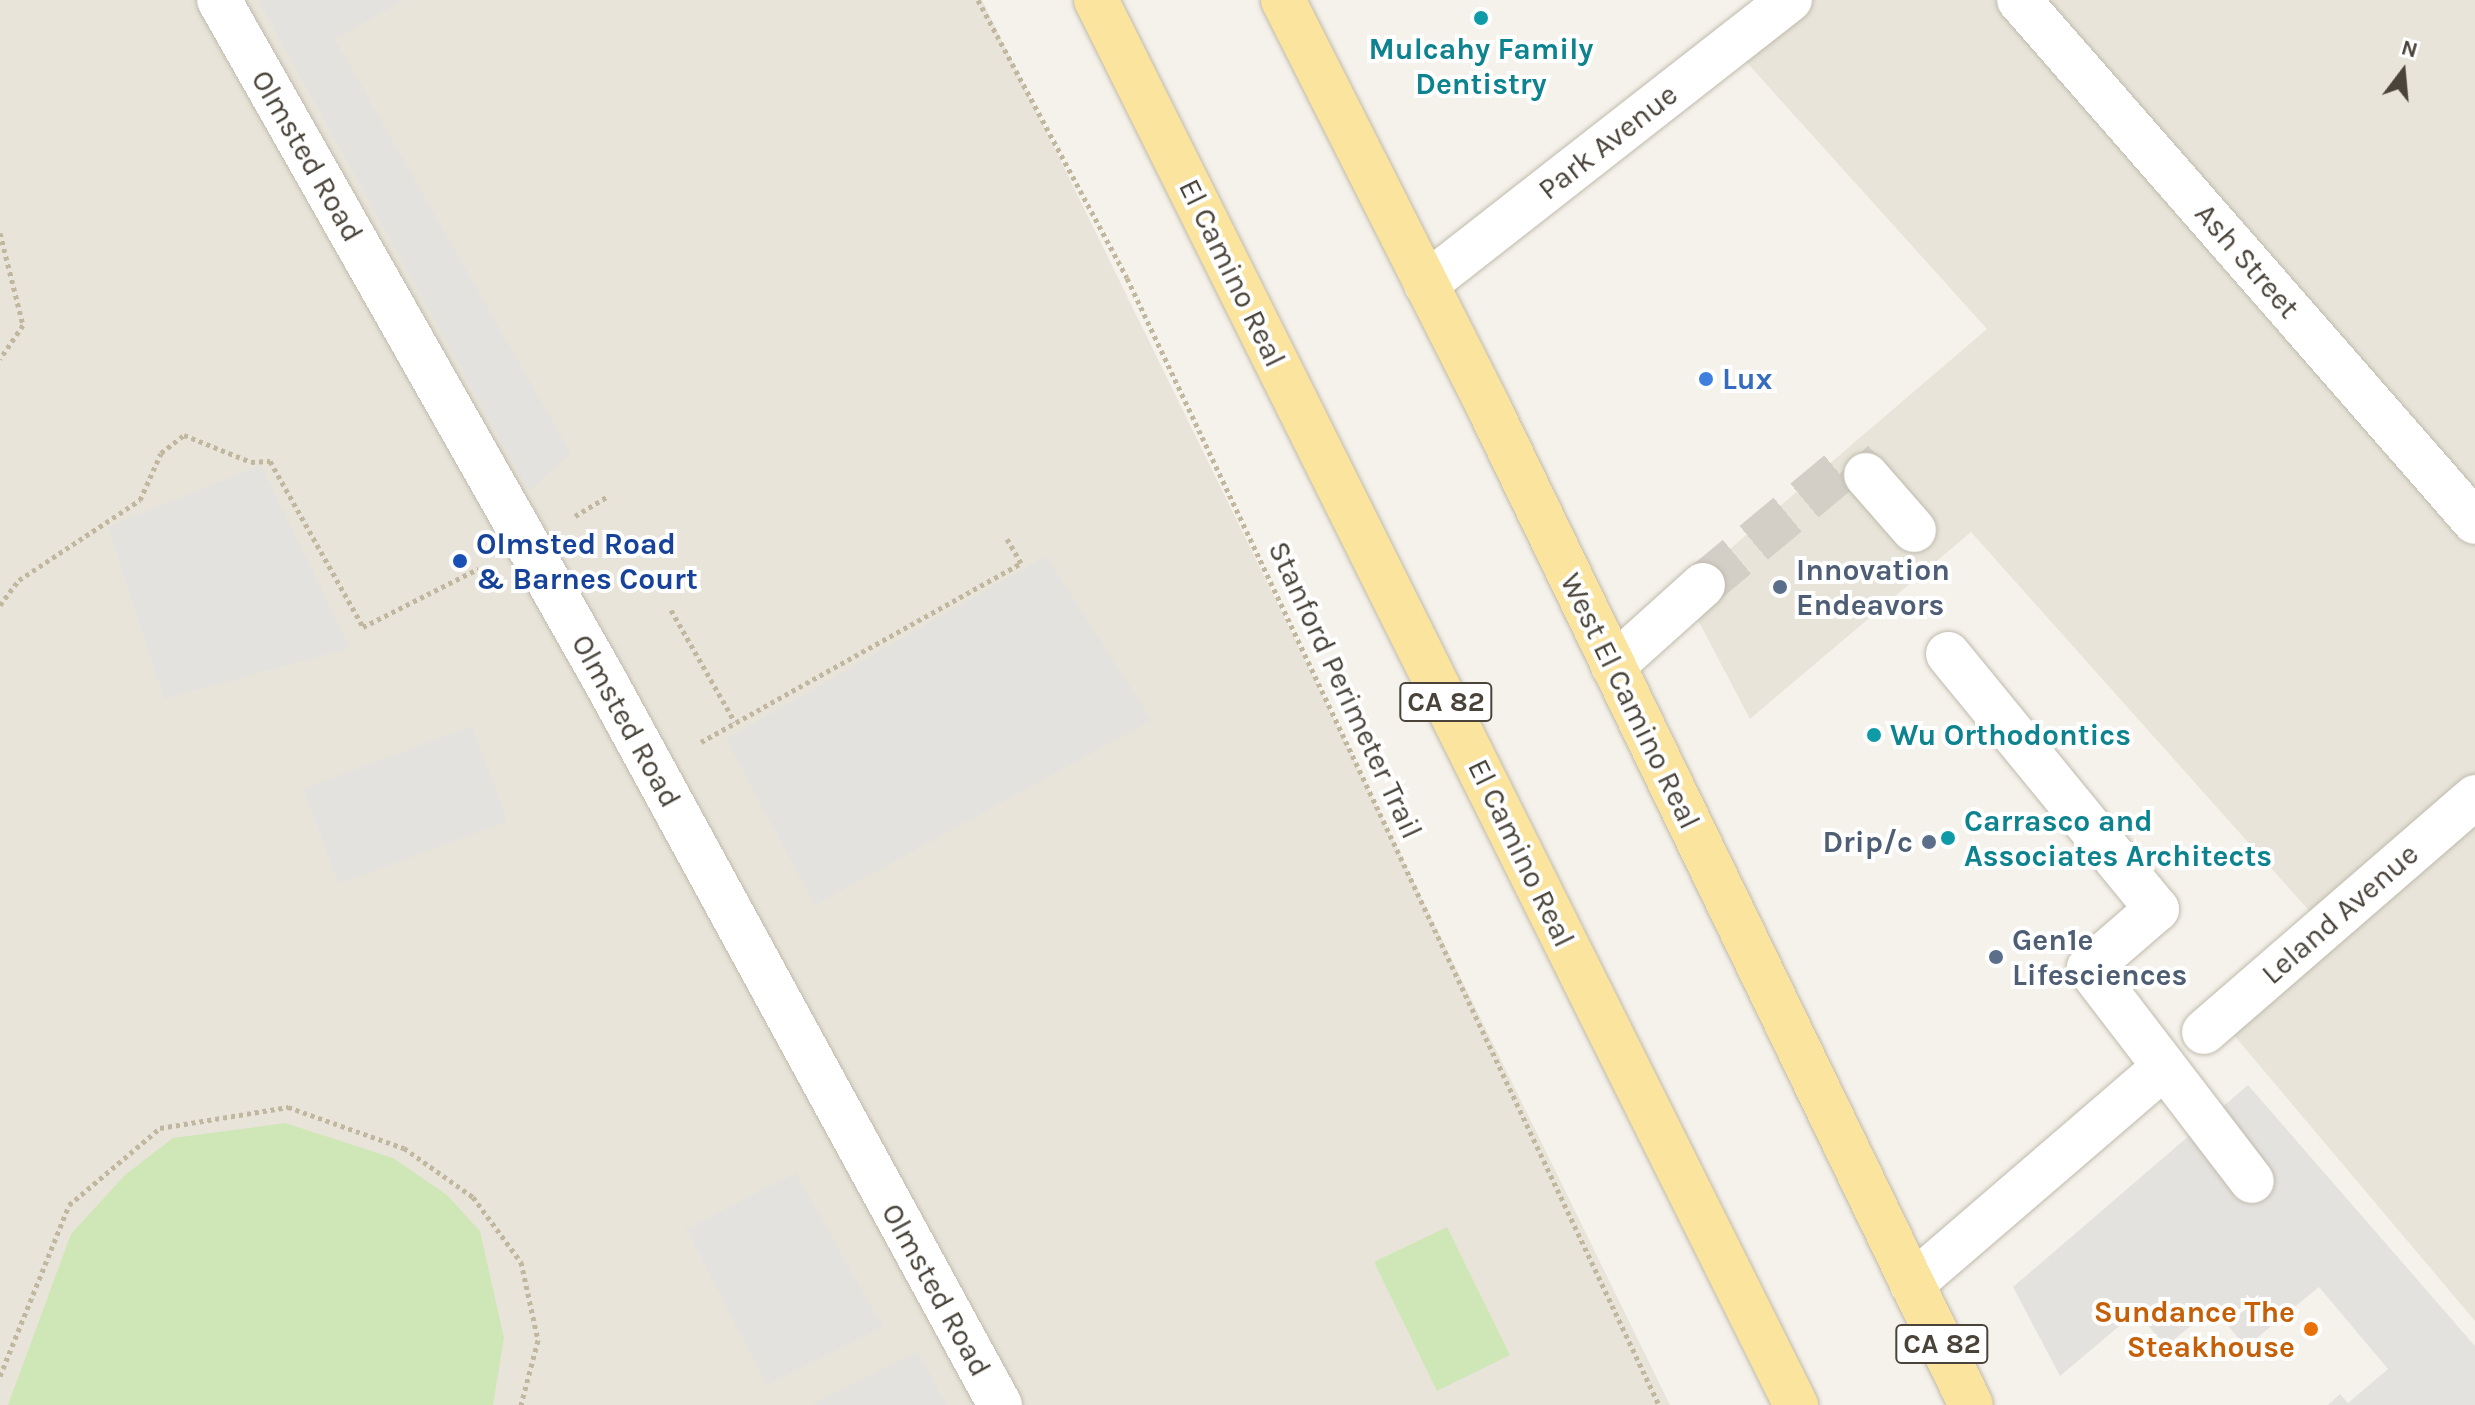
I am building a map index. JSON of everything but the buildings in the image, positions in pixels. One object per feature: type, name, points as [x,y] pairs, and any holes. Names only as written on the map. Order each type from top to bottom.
[{"type":"main road","name":"El Camino Real","points":[[1096,0],[1796,1405]]},
{"type":"main road","name":"West El Camino Real","points":[[1283,0],[1426,284],[1971,1405]]},
{"type":"street","name":"Olmsted Road","points":[[219,0],[528,544],[1000,1405]]},
{"type":"street","name":"Park Avenue","points":[[1426,284],[1790,0]]},
{"type":"street","name":"Ash Street","points":[[2019,0],[2475,522]]},
{"type":"street","points":[[1866,475],[1914,530]]},
{"type":"street","points":[[1613,666],[1703,585]]},
{"type":"street","points":[[1948,654],[2157,909],[2089,968],[2161,1070],[2252,1181]]},
{"type":"street","name":"Leland Avenue","points":[[2204,1032],[2475,797]]},
{"type":"street","points":[[1912,1284],[2161,1070]]},
{"type":"path","name":"Stanford Perimeter Trail","points":[[978,0],[1127,278],[1659,1405]]},
{"type":"path","points":[[0,233],[23,325],[0,359]]},
{"type":"path","points":[[0,605],[19,580],[140,500],[161,453],[184,435],[251,462],[270,461],[363,627],[528,544],[608,496]]},
{"type":"path","points":[[686,750],[1021,563],[1007,539]]},
{"type":"path","points":[[671,610],[735,722]]},
{"type":"path","points":[[0,1376],[69,1205],[160,1128],[288,1107],[404,1148],[473,1197],[521,1262],[538,1340],[521,1405]]},
{"type":"shaded area","points":[[0,0],[982,0],[1670,1405],[0,1405]]},
{"type":"shaded area","points":[[258,0],[405,0],[335,39],[571,454],[529,491]]},
{"type":"shaded area","points":[[1804,0],[2475,0],[2475,1321],[2216,1014],[2321,924],[1971,532],[1750,719],[1682,590],[1987,329],[1740,55]]},
{"type":"shaded area","points":[[261,465],[350,648],[164,699],[108,527]]},
{"type":"shaded area","points":[[1046,556],[1152,720],[815,905],[726,739]]},
{"type":"shaded area","points":[[472,726],[508,821],[339,884],[303,789]]},
{"type":"shaded area","points":[[2248,1085],[2475,1346],[2475,1405],[2328,1405],[2340,1394],[2348,1403],[2388,1369],[2319,1287],[2246,1347],[2213,1308],[2166,1346],[2136,1312],[2060,1376],[2013,1287]]},
{"type":"shaded area","points":[[796,1173],[883,1327],[767,1385],[686,1229]]},
{"type":"shaded area","points":[[917,1352],[947,1405],[812,1405]]},
{"type":"green space","points":[[285,1123],[393,1158],[447,1195],[480,1231],[504,1338],[493,1405],[8,1405],[71,1234],[125,1175],[173,1138]]},
{"type":"green space","points":[[1447,1227],[1510,1355],[1437,1391],[1374,1262]]},
{"type":"tunnel","points":[[1703,585],[1852,461],[1866,475]]},
{"type":"place","name":"Mulcahy Family Dentistry","points":[[1481,18]]},
{"type":"place","name":"Lux","points":[[1706,379]]},
{"type":"place","name":"Olmsted Road & Barnes Court","points":[[460,561]]},
{"type":"place","name":"Innovation Endeavors","points":[[1780,587]]},
{"type":"place","name":"Wu Orthodontics","points":[[1874,735]]},
{"type":"place","name":"Carrasco and Associates Architects","points":[[1948,838]]},
{"type":"place","name":"Drip/c","points":[[1929,842]]},
{"type":"place","name":"Gen1e Lifesciences","points":[[1996,957]]},
{"type":"place","name":"Sundance The Steakhouse","points":[[2311,1329]]}]
